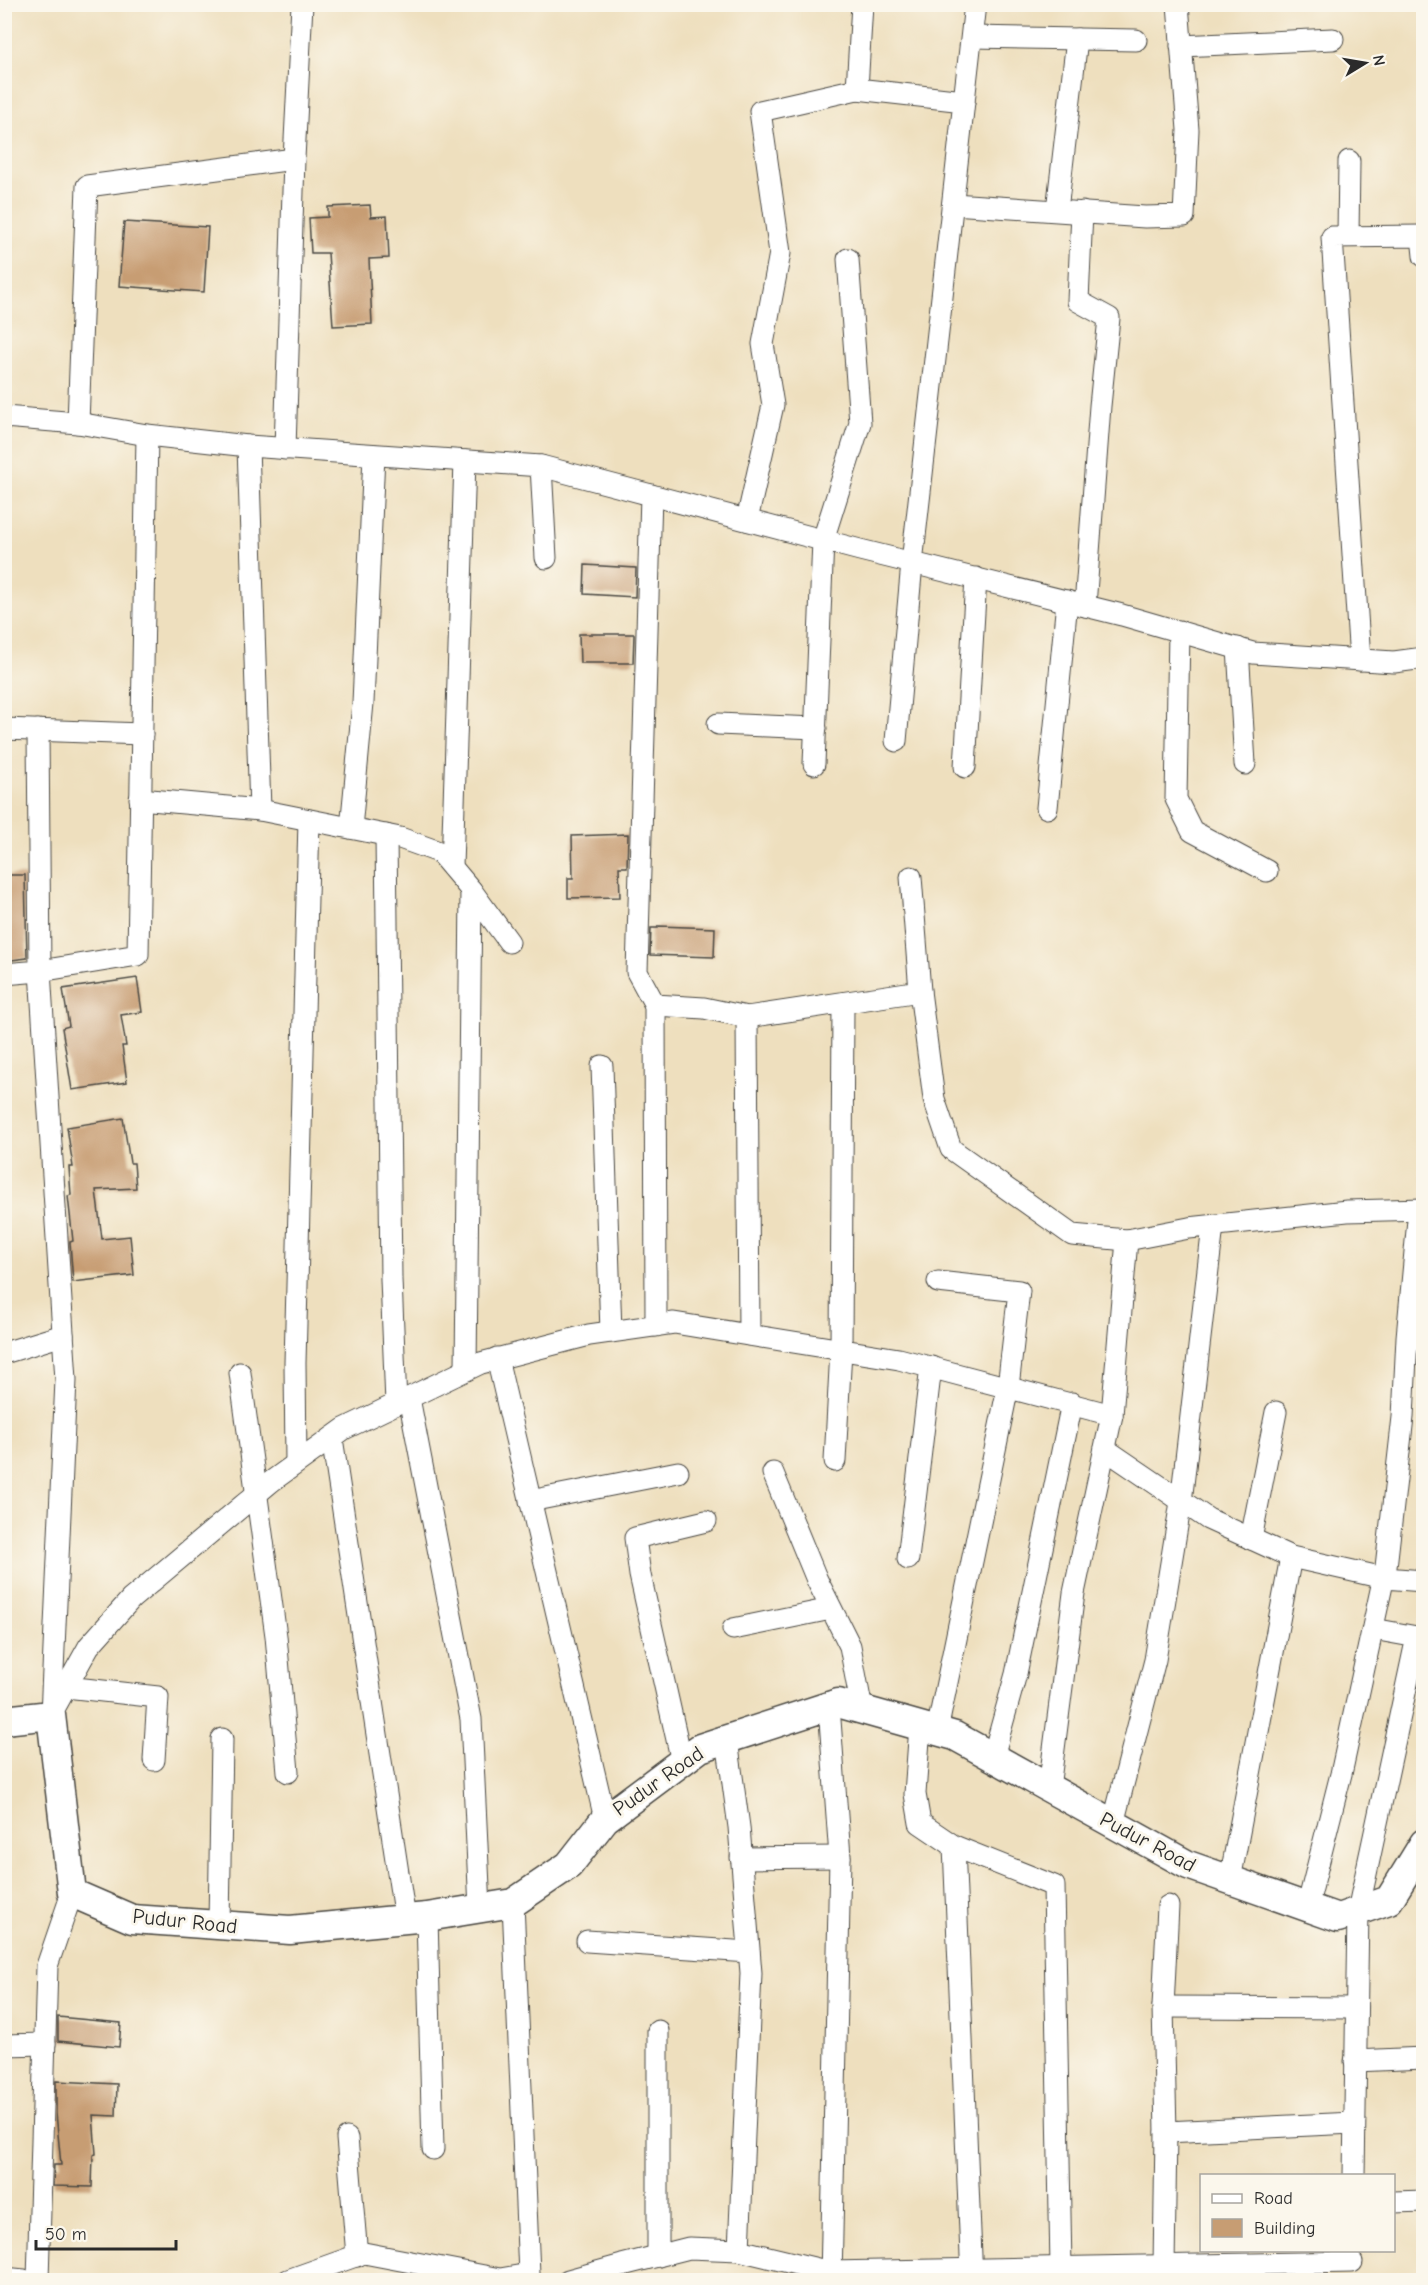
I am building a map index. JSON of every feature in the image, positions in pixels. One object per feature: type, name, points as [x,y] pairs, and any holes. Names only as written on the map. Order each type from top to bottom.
[{"type":"street","points":[[285,449],[294,159],[302,4]]},
{"type":"street","points":[[857,89],[862,4]]},
{"type":"street","points":[[896,741],[912,562],[975,4]]},
{"type":"street","points":[[953,204],[1145,217],[1184,216],[1188,130],[1178,4]]},
{"type":"street","points":[[972,37],[1136,40]]},
{"type":"street","points":[[1057,210],[1077,39]]},
{"type":"street","points":[[1181,46],[1333,39]]},
{"type":"street","points":[[747,520],[773,405],[763,344],[780,253],[760,111],[857,89],[964,100]]},
{"type":"street","points":[[78,423],[87,186],[294,159]]},
{"type":"street","points":[[1348,236],[1349,161]]},
{"type":"street","points":[[1047,808],[1076,603],[1109,318],[1078,301],[1082,212]]},
{"type":"street","points":[[1360,660],[1332,237],[1422,236],[1424,256]]},
{"type":"street","points":[[814,764],[822,540],[860,423],[848,259]]},
{"type":"street","points":[[4,417],[78,423],[147,435],[248,446],[541,466],[822,540],[1076,603],[1253,653],[1394,662],[1424,658]]},
{"type":"street","points":[[4,974],[40,971],[138,955],[147,435]]},
{"type":"street","points":[[248,446],[260,810]]},
{"type":"street","points":[[351,828],[363,703],[374,455]]},
{"type":"street","points":[[452,867],[465,461]]},
{"type":"street","points":[[541,466],[546,558]]},
{"type":"street","points":[[651,495],[637,972],[655,1005],[656,1326]]},
{"type":"street","points":[[965,767],[976,579]]},
{"type":"street","points":[[1179,632],[1176,799],[1192,831],[1268,871]]},
{"type":"street","points":[[1238,648],[1245,764]]},
{"type":"street","points":[[718,724],[816,728]]},
{"type":"street","points":[[4,729],[142,734]]},
{"type":"street","points":[[38,730],[40,971],[66,1380],[51,1715],[72,1893],[47,1966],[38,2280]]},
{"type":"street","points":[[140,799],[260,810],[400,838],[439,852],[471,890],[509,942]]},
{"type":"street","points":[[296,1463],[295,1363],[309,820]]},
{"type":"street","points":[[386,835],[391,1279],[403,1401],[471,1719],[480,1908]]},
{"type":"street","points":[[911,877],[920,992],[934,1099],[951,1149],[1072,1235],[1127,1240],[1213,1226],[1347,1211],[1421,1209],[1407,1336],[1403,1417],[1384,1578],[1341,1774],[1307,1908]]},
{"type":"street","points":[[466,1370],[471,890]]},
{"type":"street","points":[[655,1005],[704,1008],[747,1017],[920,992]]},
{"type":"street","points":[[835,1461],[841,1350],[843,1003]]},
{"type":"street","points":[[747,1017],[749,1335]]},
{"type":"street","points":[[602,1066],[611,1332]]},
{"type":"street","points":[[1113,1824],[1155,1660],[1181,1502],[1213,1226]]},
{"type":"street","points":[[1049,1788],[1074,1593],[1112,1415],[1127,1240]]},
{"type":"street","points":[[938,1282],[1019,1291],[1008,1387],[928,1729],[915,1794],[920,1823],[954,1846],[1054,1886],[1061,2268]]},
{"type":"street","points":[[51,1715],[89,1646],[131,1599],[257,1494],[344,1429],[466,1370],[497,1358],[589,1335],[674,1323],[899,1359],[1112,1415]]},
{"type":"street","points":[[4,1353],[63,1335]]},
{"type":"street","points":[[497,1358],[604,1819]]},
{"type":"street","points":[[908,1559],[932,1367]]},
{"type":"street","points":[[240,1373],[276,1636],[288,1772]]},
{"type":"street","points":[[993,1757],[1016,1674],[1072,1403]]},
{"type":"street","points":[[1251,1539],[1276,1412]]},
{"type":"street","points":[[332,1438],[416,1918],[433,2149]]},
{"type":"street","points":[[1105,1449],[1208,1519],[1291,1557],[1384,1578],[1424,1581]]},
{"type":"street","points":[[530,1501],[678,1472]]},
{"type":"street","points":[[773,1473],[817,1580],[850,1646],[862,1710]]},
{"type":"street","points":[[682,1762],[640,1575],[635,1538],[706,1521]]},
{"type":"street","points":[[1230,1880],[1291,1557]]},
{"type":"street","points":[[733,1629],[831,1609]]},
{"type":"street","points":[[1354,2174],[1358,1911],[1420,1637],[1373,1629]]},
{"type":"street","points":[[66,1687],[158,1696],[154,1760]]},
{"type":"street","name":"Pudur Road","points":[[72,1893],[132,1918],[290,1930],[416,1918],[513,1903],[569,1865],[604,1819],[700,1748],[838,1703],[955,1736],[1188,1865],[1338,1918],[1389,1900],[1424,1843]]},
{"type":"street","points":[[829,1706],[840,1857],[831,2276]]},
{"type":"street","points":[[4,1720],[51,1715]]},
{"type":"street","points":[[219,1925],[222,1739]]},
{"type":"street","points":[[727,1740],[741,1857],[751,1973],[739,2250]]},
{"type":"street","points":[[954,1846],[972,2275]]},
{"type":"street","points":[[741,1857],[840,1857]]},
{"type":"street","points":[[288,2280],[364,2253],[500,2279],[539,2277],[513,1903]]},
{"type":"street","points":[[1164,2266],[1166,2133],[1163,2007],[1168,1906]]},
{"type":"street","points":[[587,1941],[749,1952]]},
{"type":"street","points":[[1163,2007],[1356,2008]]},
{"type":"street","points":[[658,2031],[658,2256]]},
{"type":"street","points":[[4,2045],[45,2044]]},
{"type":"street","points":[[1356,2061],[1424,2058]]},
{"type":"street","points":[[1166,2133],[1354,2123]]},
{"type":"street","points":[[347,2138],[357,2256]]},
{"type":"street","points":[[1395,2202],[1424,2201]]},
{"type":"street","points":[[578,2279],[689,2248],[739,2250],[831,2276],[972,2275],[1061,2268],[1352,2264]]},
{"type":"street","points":[[4,2278],[24,2280]]},
{"type":"building","points":[[370,205],[371,217],[387,216],[389,258],[369,259],[372,324],[333,326],[328,253],[311,253],[309,218],[328,217],[328,207]]},
{"type":"building","points":[[124,222],[208,227],[204,292],[119,286]]},
{"type":"building","points":[[585,565],[636,568],[635,597],[584,594]]},
{"type":"building","points":[[579,634],[634,634],[633,663],[580,663]]},
{"type":"building","points":[[628,834],[627,867],[619,867],[620,897],[568,898],[568,878],[573,878],[572,836]]},
{"type":"building","points":[[4,875],[25,875],[27,958],[4,961]]},
{"type":"building","points":[[658,926],[715,928],[714,957],[650,955],[651,928],[658,928]]},
{"type":"building","points":[[137,978],[142,1012],[121,1015],[126,1046],[122,1046],[127,1082],[72,1090],[62,1028],[69,1026],[63,989]]},
{"type":"building","points":[[123,1118],[130,1163],[134,1163],[136,1188],[96,1190],[102,1239],[130,1236],[134,1275],[73,1282],[70,1242],[73,1241],[68,1196],[71,1195],[69,1167],[73,1167],[67,1127]]},
{"type":"building","points":[[58,2017],[121,2023],[119,2047],[58,2041]]},
{"type":"building","points":[[56,2081],[117,2084],[116,2116],[93,2115],[96,2154],[93,2155],[92,2187],[53,2186],[54,2165],[61,2165],[56,2113]]}]
